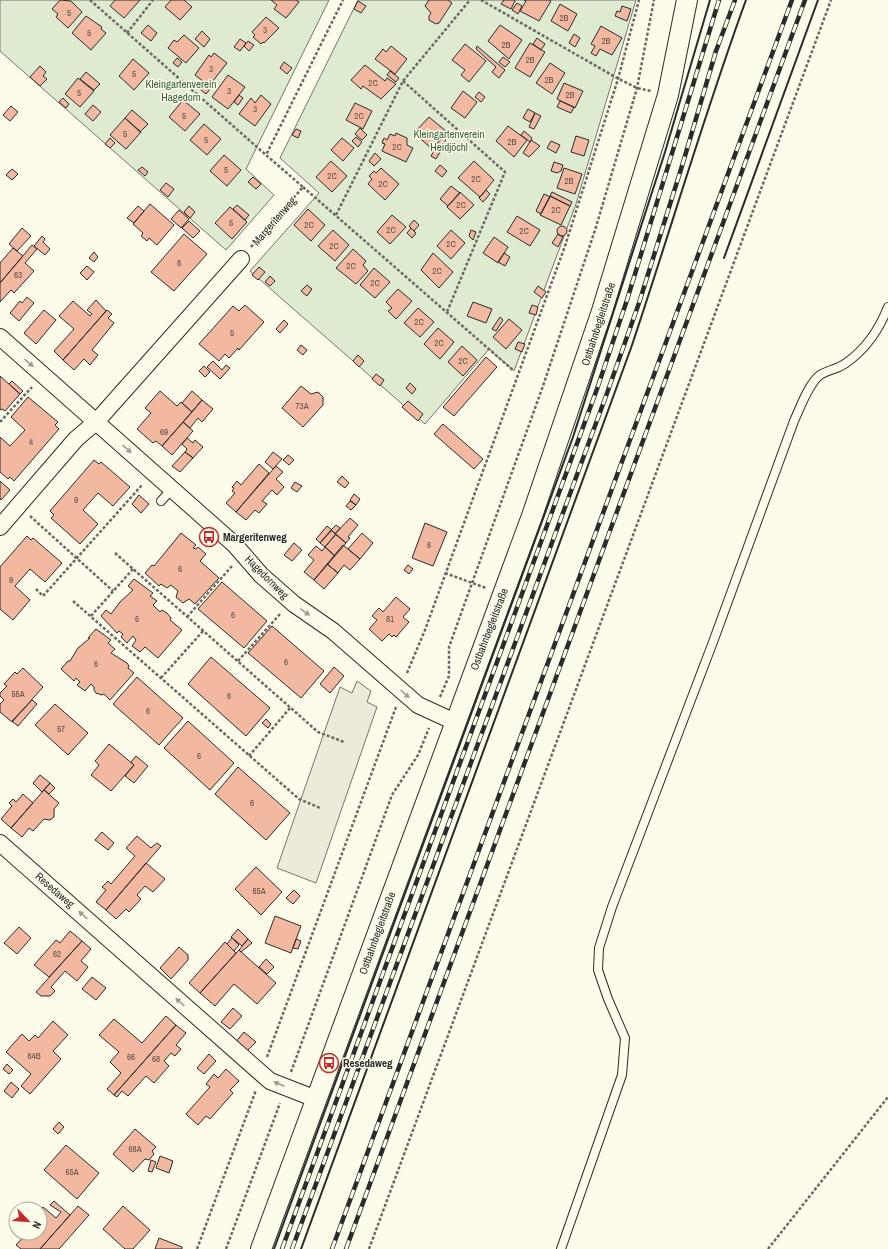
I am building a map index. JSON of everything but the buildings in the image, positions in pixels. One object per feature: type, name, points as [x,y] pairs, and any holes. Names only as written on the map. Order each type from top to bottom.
[{"type":"street","name":"Ostbahnbegleitstraße","points":[[261,1249],[532,516],[602,311],[668,95],[687,0]]},
{"type":"street","points":[[0,527],[76,439],[96,422],[241,259]]},
{"type":"street","name":"Hagedornweg","points":[[0,337],[172,489],[243,554],[261,575],[291,601],[333,631],[418,705],[434,714],[455,722]]},
{"type":"street","name":"Resedaweg","points":[[0,843],[270,1081],[316,1099]]},
{"type":"lane","points":[[561,1249],[622,1076],[625,1038],[608,999],[598,970],[599,948],[612,907],[713,642],[794,421],[807,393],[819,376],[845,364],[869,343],[880,326],[888,307]]},
{"type":"lane","points":[[161,502],[172,489]]},
{"type":"path","name":"Margeritenweg","points":[[90,0],[303,187],[241,259]]},
{"type":"path","points":[[127,33],[153,0]]},
{"type":"path","points":[[266,155],[343,0]]},
{"type":"path","points":[[336,215],[403,81],[470,0]]},
{"type":"path","points":[[481,0],[618,79],[636,88],[668,95]]},
{"type":"path","points":[[266,1058],[563,253],[618,79],[639,0]]},
{"type":"path","points":[[226,1249],[392,795],[418,755],[448,676],[449,647],[573,298],[596,227],[636,88],[654,0]]},
{"type":"path","points":[[369,1249],[831,0]]},
{"type":"path","points":[[403,81],[506,172],[447,312]]},
{"type":"path","points":[[303,187],[514,371]]},
{"type":"path","points":[[0,422],[32,387]]},
{"type":"path","points":[[36,589],[43,596],[143,484]]},
{"type":"path","points":[[18,506],[77,557],[113,591]]},
{"type":"path","points":[[115,553],[318,732],[344,742]]},
{"type":"path","points":[[187,617],[243,554]]},
{"type":"path","points":[[91,616],[133,569]]},
{"type":"path","points":[[445,573],[487,588]]},
{"type":"path","points":[[73,600],[299,799],[320,808]]},
{"type":"path","points":[[238,661],[291,601]]},
{"type":"path","points":[[161,678],[203,631]]},
{"type":"path","points":[[249,756],[290,708]]},
{"type":"path","points":[[197,1249],[258,1086]]},
{"type":"path","points":[[768,1249],[888,1096]]},
{"type":"green space","name":"Kleingartenverein Hagedorn","points":[[0,0],[329,0],[246,169],[274,195],[226,250],[0,51]]},
{"type":"green space","name":"Kleingartenverein Heidjöchl","points":[[358,0],[636,0],[576,204],[514,371],[489,349],[425,424],[250,271],[319,193],[280,158]]},
{"type":"shaded area","points":[[357,681],[371,691],[367,702],[377,707],[316,883],[277,868],[340,687],[352,693]]},
{"type":"railway","points":[[282,1249],[597,389],[627,300],[719,0]]},
{"type":"railway","points":[[292,1249],[639,303],[716,51],[735,0]]},
{"type":"railway","points":[[332,1249],[792,0]]},
{"type":"railway","points":[[346,1249],[805,0]]},
{"type":"wall","points":[[274,1249],[573,437],[665,152],[710,0]]},
{"type":"wall","points":[[301,1249],[631,348],[746,0]]},
{"type":"wall","points":[[724,258],[818,0]]},
{"type":"place","name":"Margeritenweg","points":[[209,537]]},
{"type":"place","name":"Resedaweg","points":[[329,1063]]}]
